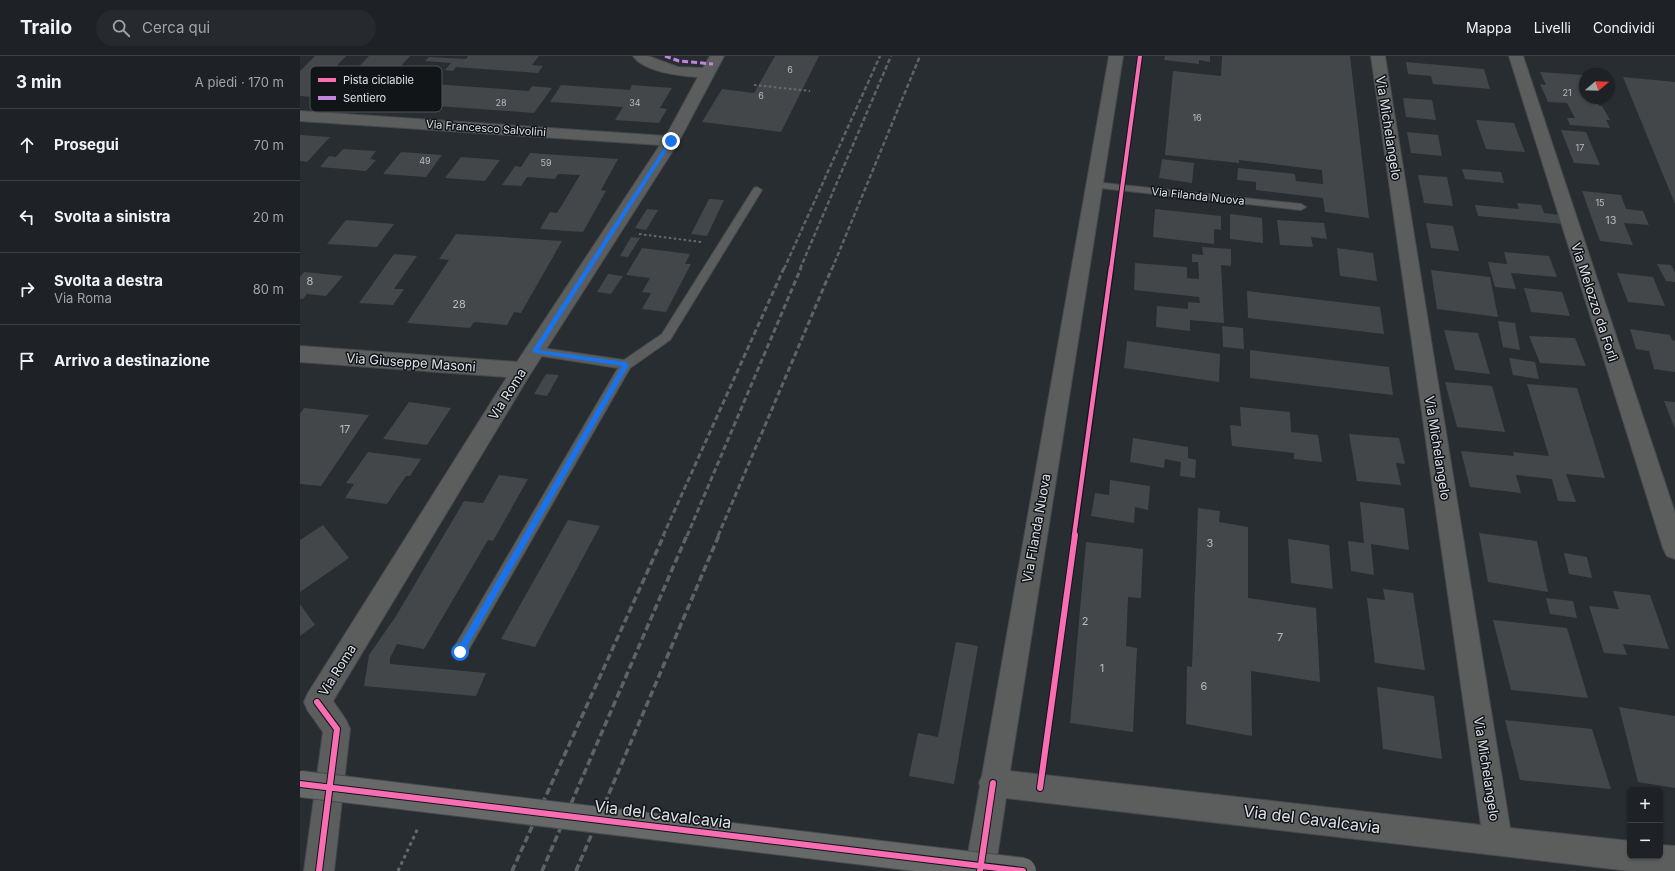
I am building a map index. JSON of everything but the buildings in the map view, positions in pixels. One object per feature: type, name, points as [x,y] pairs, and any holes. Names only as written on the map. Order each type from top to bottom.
[{"type":"main road","name":"Via del Cavalcavia","points":[[300,784],[1023,871]]},
{"type":"street","points":[[640,56],[644,60],[676,70],[708,73]]},
{"type":"street","name":"Via Roma","points":[[309,701],[671,141],[717,56]]},
{"type":"street","name":"Via Filanda Nuova","points":[[980,871],[993,783],[1116,56]]},
{"type":"street","name":"Via Michelangelo","points":[[1378,56],[1498,841]]},
{"type":"street","name":"Via Melozzo da Forlì","points":[[1516,56],[1675,548]]},
{"type":"street","name":"Via Francesco Salvolini","points":[[300,116],[671,141]]},
{"type":"street","name":"Via Giuseppe Masoni","points":[[300,354],[522,370]]},
{"type":"street","points":[[309,701],[337,729],[319,871]]},
{"type":"street","name":"Via del Cavalcavia","points":[[993,783],[1627,856]]},
{"type":"street","name":"Via del Cavalcavia","points":[[1657,859],[1675,861]]},
{"type":"lane","name":"Via Filanda Nuova","points":[[1094,185],[1302,207]]},
{"type":"lane","points":[[460,652],[626,365],[666,336],[757,190]]},
{"type":"lane","points":[[535,351],[626,365]]},
{"type":"path","points":[[754,85],[810,91]]},
{"type":"path","points":[[612,231],[723,245]]},
{"type":"path","points":[[398,871],[431,799]]},
{"type":"railway","points":[[784,269],[880,56]]},
{"type":"railway","points":[[800,269],[891,56]]},
{"type":"railway","points":[[832,269],[920,56]]},
{"type":"railway","points":[[663,536],[784,268]]},
{"type":"railway","points":[[687,536],[801,268]]},
{"type":"railway","points":[[718,536],[832,268]]},
{"type":"railway","points":[[512,871],[664,535]]},
{"type":"railway","points":[[542,871],[687,535]]},
{"type":"railway","points":[[576,871],[719,535]]},
{"type":"marked path","points":[[665,56],[679,61],[713,64]]},
{"type":"cycle path","points":[[1040,788],[1140,56]]},
{"type":"cycle path","points":[[317,702],[337,729],[319,871]]},
{"type":"cycle path","points":[[980,871],[993,783]]},
{"type":"cycle path","points":[[300,784],[1023,871]]},
{"type":"route","points":[[460,652],[626,365],[535,351],[671,141]]}]
